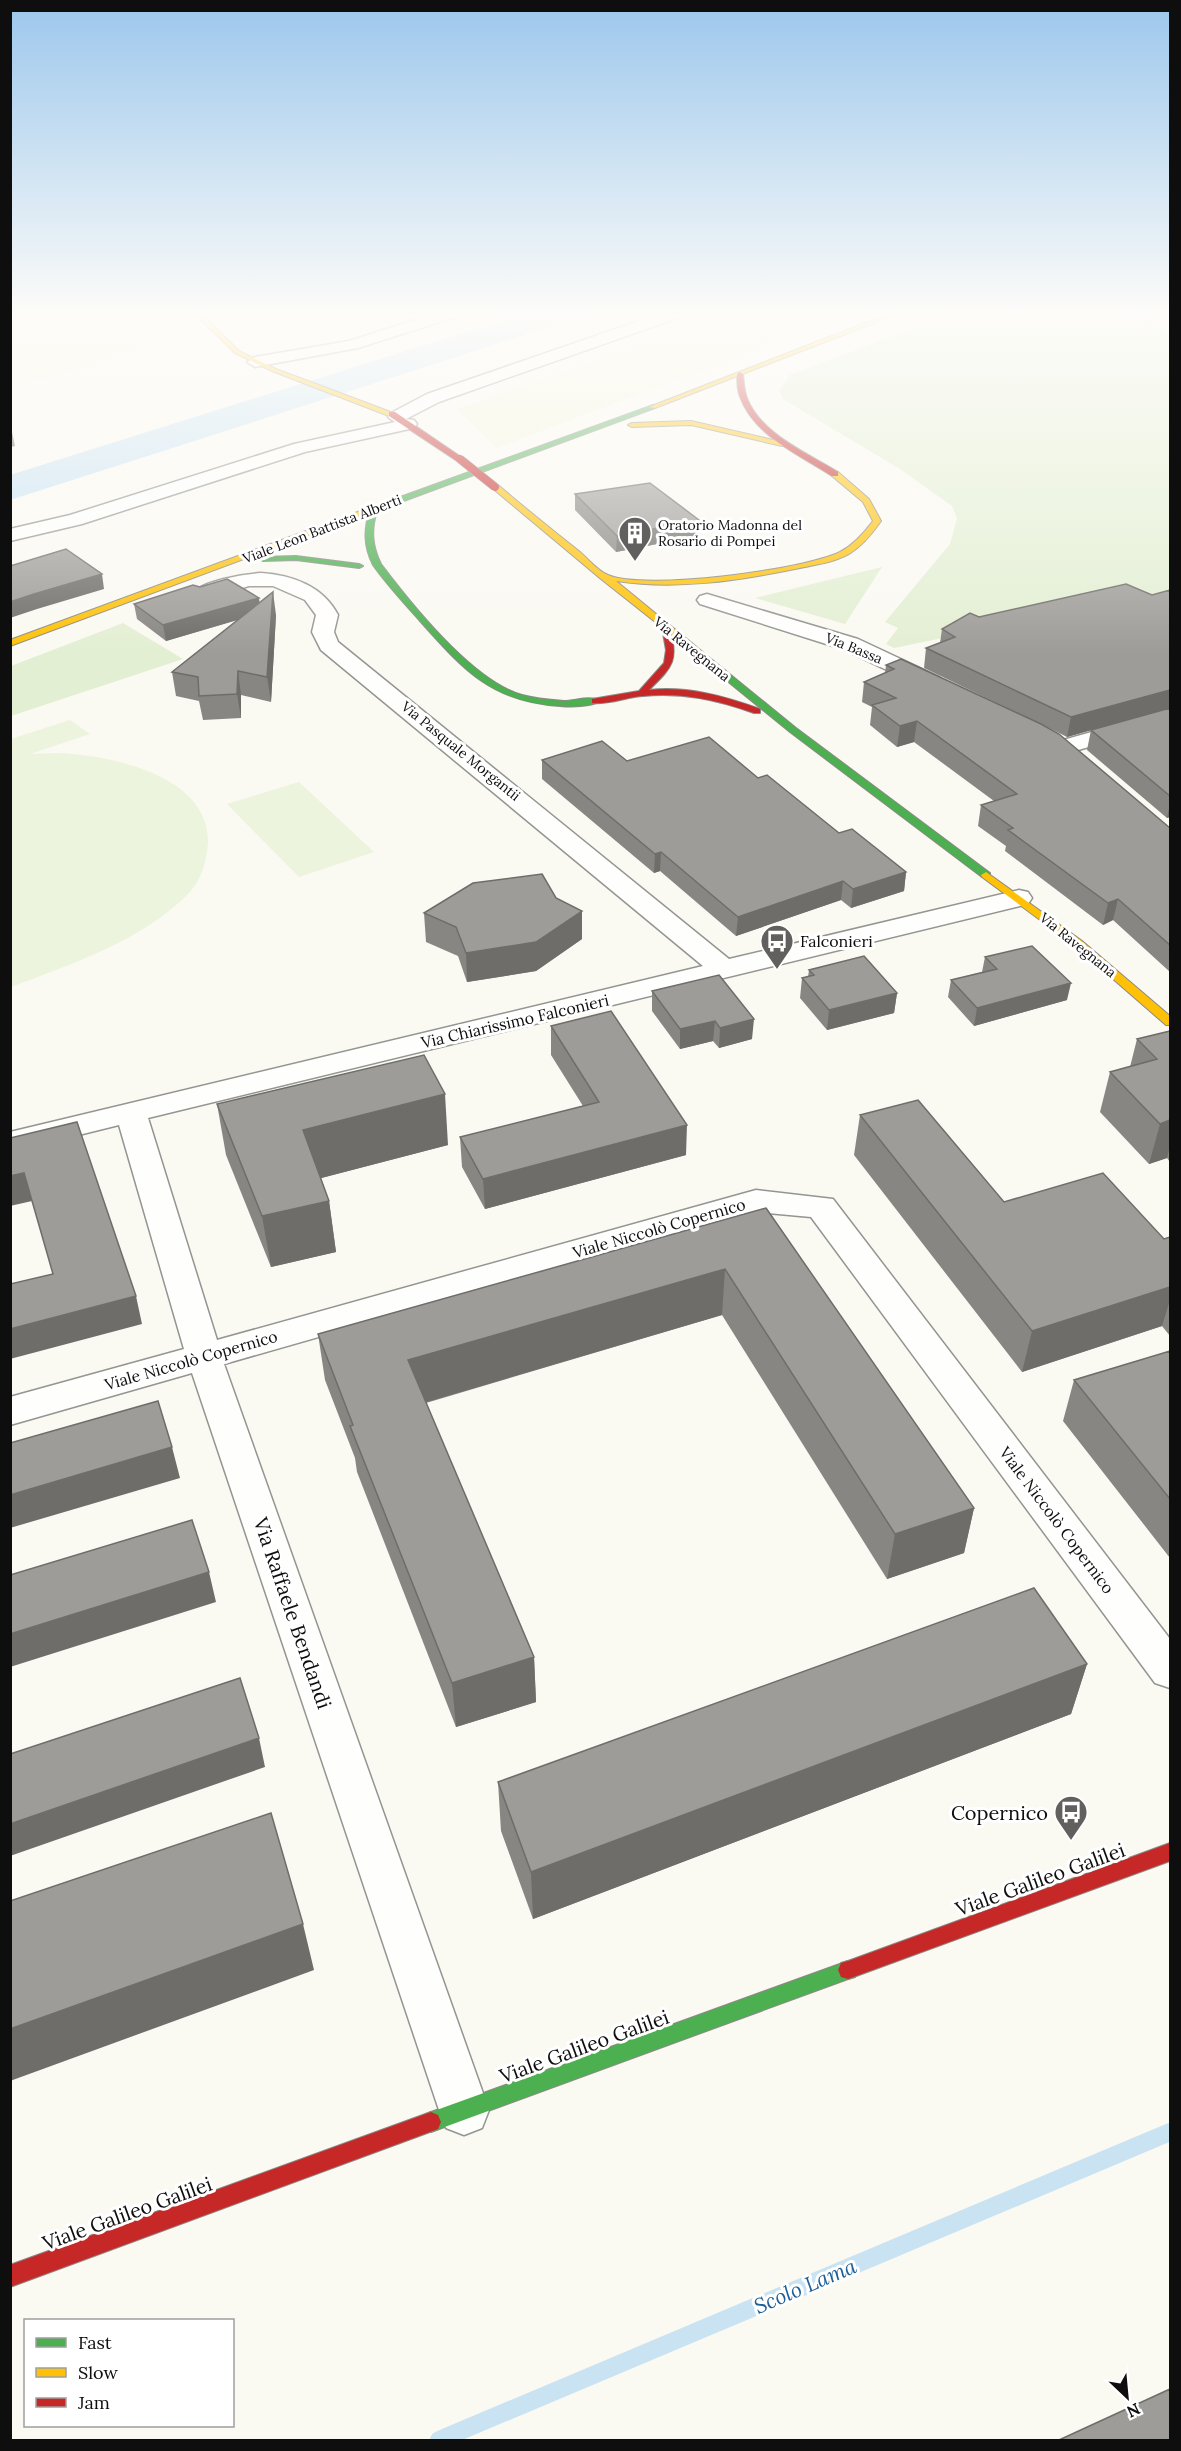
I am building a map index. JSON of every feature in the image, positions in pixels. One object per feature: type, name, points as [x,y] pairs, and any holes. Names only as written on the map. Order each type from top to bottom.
[{"type":"main road","name":"Via Ravegnana","points":[[409,425],[460,459],[793,730],[1078,943],[1170,1022]]},
{"type":"main road","name":"Viale Leon Battista Alberti","points":[[10,643],[602,425]]},
{"type":"main road","points":[[592,429],[652,425]]},
{"type":"main road","points":[[703,425],[789,447]]},
{"type":"main road","points":[[601,576],[645,584],[724,582],[833,557],[851,549],[868,535],[877,521],[873,506],[860,492],[789,447],[764,425]]},
{"type":"main road","points":[[356,540],[366,526],[374,508]]},
{"type":"main road","points":[[384,576],[359,566],[329,548],[319,538],[319,530],[356,540],[384,576],[473,671],[490,686],[515,695],[549,701],[590,701],[643,690],[689,693],[727,699],[758,711],[793,730]]},
{"type":"main road","points":[[228,564],[296,558],[359,566]]},
{"type":"main road","points":[[700,599],[724,582]]},
{"type":"main road","points":[[643,690],[660,675],[673,653],[666,628],[678,611]]},
{"type":"main road","name":"Viale Galileo Galilei","points":[[10,2276],[1170,1852]]},
{"type":"street","points":[[10,535],[85,517],[374,425]]},
{"type":"street","name":"Via Pasquale Morgantii","points":[[202,594],[232,583],[271,578],[285,581],[318,598],[327,615],[323,632],[329,645],[482,768],[725,970]]},
{"type":"street","name":"Via Bassa","points":[[700,599],[850,644],[948,690]]},
{"type":"street","points":[[1064,748],[1170,717]]},
{"type":"street","name":"Via Chiarissimo Falconieri","points":[[10,1142],[1018,898]]},
{"type":"street","name":"Via Raffaele Bendandi","points":[[131,1112],[204,1356],[464,2110]]},
{"type":"street","name":"Viale Niccolò Copernico","points":[[10,1411],[756,1201],[821,1207],[1170,1670]]},
{"type":"green space","points":[[474,425],[557,425],[497,448]]},
{"type":"green space","points":[[827,425],[1170,425],[1170,591],[894,648],[886,644],[898,628],[885,622],[950,544],[957,518],[952,506],[900,469]]},
{"type":"green space","points":[[882,567],[845,624],[755,598]]},
{"type":"green space","points":[[123,623],[183,659],[11,716],[11,666]]},
{"type":"green space","points":[[70,720],[90,734],[30,754],[61,753],[91,756],[137,767],[159,776],[194,802],[204,820],[208,842],[206,856],[200,877],[192,890],[168,912],[148,926],[104,950],[11,987],[11,739]]},
{"type":"green space","points":[[299,782],[374,852],[299,877],[227,804]]},
{"type":"building","points":[[650,483],[699,520],[617,536],[575,494]]},
{"type":"building","points":[[66,549],[102,574],[10,602],[10,566]]},
{"type":"building","points":[[227,579],[259,598],[163,625],[134,604],[193,585],[200,587]]},
{"type":"building","points":[[1126,584],[1152,595],[1170,590],[1170,690],[1071,717],[926,648],[955,637],[942,629],[970,613],[979,617]]},
{"type":"building","points":[[273,592],[267,677],[238,671],[237,694],[199,696],[198,677],[172,672]]},
{"type":"building","points":[[901,659],[1059,734],[1170,828],[1170,945],[1118,899],[1108,903],[1008,830],[1013,828],[981,805],[1017,794],[917,721],[900,726],[872,705],[896,698],[864,682],[894,669],[886,665]]},
{"type":"building","points":[[1170,708],[1170,796],[1091,730]]},
{"type":"building","points":[[709,737],[758,778],[767,775],[839,833],[852,829],[906,872],[853,889],[843,881],[738,917],[661,852],[655,854],[542,760],[602,741],[627,761]]},
{"type":"building","points":[[542,874],[556,898],[582,911],[536,942],[466,953],[456,927],[424,913],[473,883]]},
{"type":"building","points":[[1032,946],[1071,983],[977,1008],[951,980],[997,969],[985,957]]},
{"type":"building","points":[[864,956],[897,993],[829,1010],[802,978],[814,975],[809,970]]},
{"type":"building","points":[[719,975],[754,1019],[720,1028],[715,1021],[680,1029],[652,991]]},
{"type":"building","points":[[611,1011],[687,1125],[483,1179],[460,1137],[599,1102],[551,1026]]},
{"type":"building","points":[[1170,1031],[1170,1120],[1160,1124],[1110,1072],[1157,1059],[1137,1039]]},
{"type":"building","points":[[424,1055],[445,1094],[303,1130],[329,1201],[262,1216],[217,1104]]},
{"type":"building","points":[[918,1100],[1004,1202],[1103,1173],[1164,1239],[1170,1237],[1170,1287],[1032,1331],[860,1115]]},
{"type":"building","points":[[77,1122],[136,1296],[10,1329],[10,1284],[53,1274],[24,1173],[10,1176],[10,1138]]},
{"type":"building","points":[[766,1208],[974,1508],[895,1534],[725,1269],[408,1360],[534,1657],[452,1683],[350,1426],[353,1425],[318,1334]]},
{"type":"building","points":[[1170,1351],[1170,1499],[1074,1380]]},
{"type":"building","points":[[158,1401],[172,1447],[10,1495],[10,1443]]},
{"type":"building","points":[[192,1520],[209,1572],[10,1634],[10,1575]]},
{"type":"building","points":[[1034,1588],[1087,1664],[531,1872],[498,1782]]},
{"type":"building","points":[[240,1678],[259,1738],[10,1824],[10,1754]]},
{"type":"building","points":[[271,1813],[303,1924],[10,2029],[10,1901]]},
{"type":"building","points":[[1170,2389],[1170,2440],[1059,2440]]},
{"type":"waterway","points":[[10,488],[207,425]]},
{"type":"waterway","name":"Scolo Lama","points":[[439,2440],[1170,2132]]},
{"type":"traffic: fast","points":[[374,509],[603,425]]},
{"type":"traffic: fast","points":[[374,508],[369,537],[371,551],[377,565],[444,642],[479,676],[518,697],[540,702],[595,701]]},
{"type":"traffic: fast","points":[[263,559],[296,558],[359,566]]},
{"type":"traffic: fast","points":[[702,656],[793,730],[986,875]]},
{"type":"traffic: fast","points":[[431,2122],[848,1970]]},
{"type":"traffic: slow","points":[[701,425],[782,444]]},
{"type":"traffic: slow","points":[[604,577],[628,581],[675,583],[721,579],[768,572],[838,556],[862,539],[877,521],[866,501],[835,474]]},
{"type":"traffic: slow","points":[[495,487],[702,656]]},
{"type":"traffic: slow","points":[[10,643],[374,509]]},
{"type":"traffic: slow","points":[[986,875],[1078,943],[1170,1022]]},
{"type":"traffic: jam","points":[[409,425],[460,459]]},
{"type":"traffic: jam","points":[[762,425],[785,443],[835,474]]},
{"type":"traffic: jam","points":[[460,459],[495,487]]},
{"type":"traffic: jam","points":[[643,690],[665,669],[668,663],[671,650],[666,628]]},
{"type":"traffic: jam","points":[[595,701],[639,693],[677,692],[714,697],[757,711]]},
{"type":"traffic: jam","points":[[848,1970],[1170,1852]]},
{"type":"traffic: jam","points":[[10,2276],[431,2122]]},
{"type":"place","name":"Oratorio Madonna del Rosario di Pompei","points":[[635,562]]},
{"type":"place","name":"Falconieri","points":[[777,970]]},
{"type":"place","name":"Copernico","points":[[1071,1841]]}]
